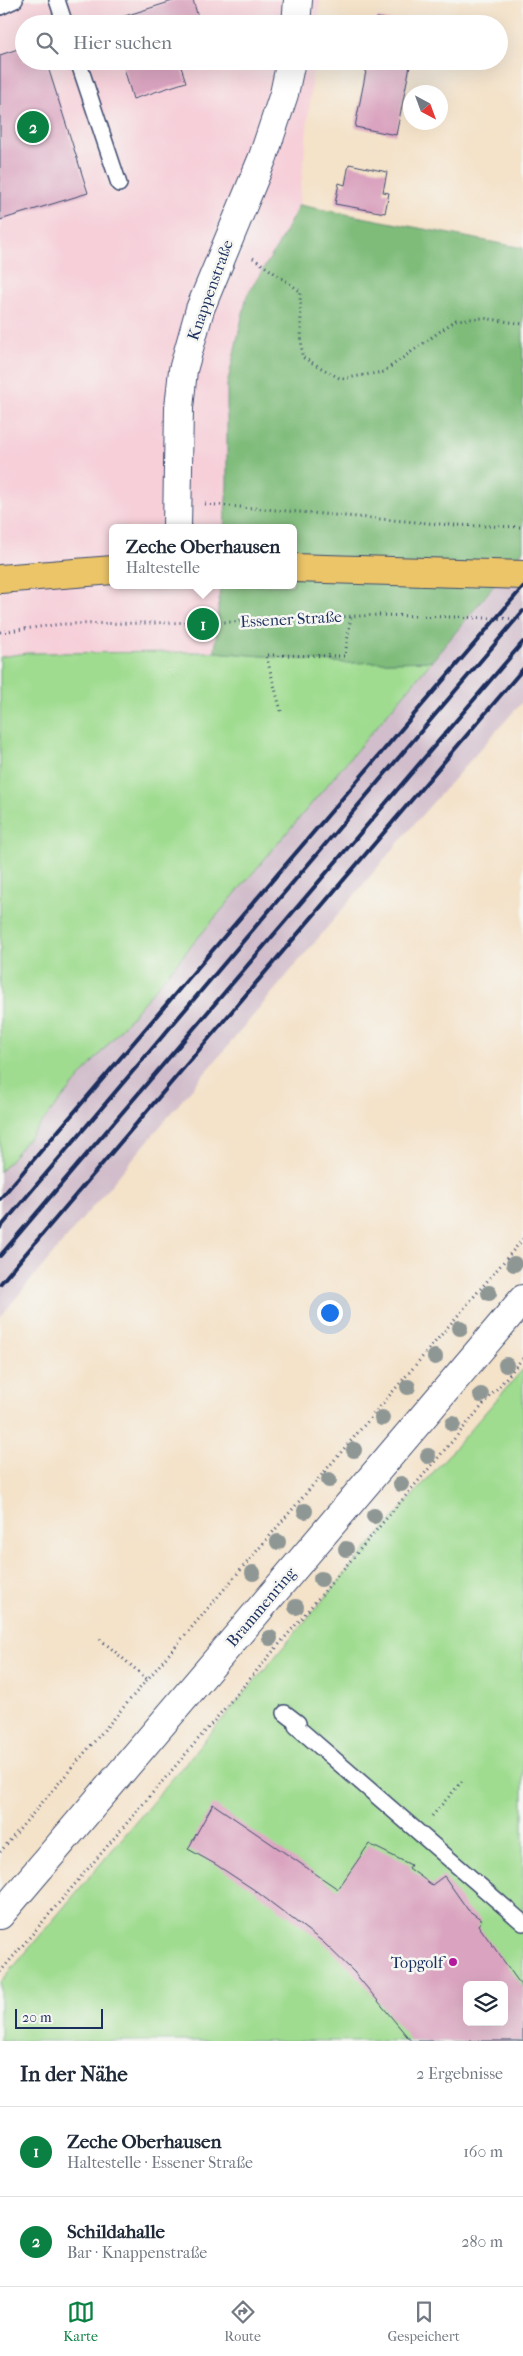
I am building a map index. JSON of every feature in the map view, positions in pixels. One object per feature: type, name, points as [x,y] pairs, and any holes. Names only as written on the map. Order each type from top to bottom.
[{"type":"main road","points":[[297,568],[523,575]]},
{"type":"main road","points":[[0,579],[109,570]]},
{"type":"street","points":[[297,15],[298,0]]},
{"type":"street","name":"Knappenstraße","points":[[177,515],[179,408],[183,370],[200,309],[226,242],[263,157],[284,94],[289,70]]},
{"type":"street","name":"Brammenring","points":[[0,1915],[523,1299]]},
{"type":"lane","points":[[0,7],[15,0]]},
{"type":"lane","points":[[57,0],[62,15]]},
{"type":"lane","points":[[81,70],[119,184]]},
{"type":"lane","points":[[285,1712],[298,1723],[296,1726],[523,1922]]},
{"type":"path","points":[[226,242],[245,252],[300,291],[302,357],[341,379],[383,372],[456,320],[483,318],[523,324]]},
{"type":"path","points":[[177,515],[523,527]]},
{"type":"path","name":"Essener Straße","points":[[0,632],[62,624],[232,622],[379,615],[523,619]]},
{"type":"path","points":[[281,711],[266,655],[345,656],[351,616]]},
{"type":"path","points":[[0,1852],[523,1239]]},
{"type":"path","points":[[0,1972],[523,1358]]},
{"type":"path","points":[[100,1639],[147,1679]]},
{"type":"path","points":[[418,1832],[464,1779]]},
{"type":"shaded area","points":[[0,0],[320,0],[319,15],[15,15],[15,70],[313,70],[299,205],[277,247],[227,486],[224,524],[109,524],[109,589],[220,589],[215,652],[27,653],[0,657]]},
{"type":"shaded area","points":[[523,550],[523,701],[420,817],[0,1317],[0,1172],[432,661]]},
{"type":"green space","points":[[299,205],[523,248],[523,550],[432,661],[347,663],[215,652],[220,589],[297,589],[297,524],[224,524],[227,486],[227,385],[247,295],[277,247]]},
{"type":"green space","points":[[215,652],[347,663],[432,661],[0,1172],[0,657],[27,653]]},
{"type":"green space","name":"Topgolf","points":[[523,1369],[523,2041],[0,2041],[0,1983],[350,1568]]},
{"type":"building","points":[[176,0],[193,0],[197,15],[128,15]]},
{"type":"building","points":[[15,50],[15,70],[49,70],[88,193],[0,220],[0,55]]},
{"type":"building","points":[[125,70],[182,70],[186,82],[133,99]]},
{"type":"building","points":[[366,70],[409,70],[406,85],[403,85],[403,100],[396,135],[355,127]]},
{"type":"building","points":[[349,164],[387,172],[383,192],[389,193],[385,213],[335,204],[339,183],[345,185]]},
{"type":"building","points":[[213,1804],[338,1889],[369,1844],[411,1865],[409,1868],[432,1885],[444,1876],[468,1910],[482,1920],[478,1925],[523,1988],[523,2041],[411,2041],[354,1972],[323,1942],[253,1889],[188,1849]]},
{"type":"railway","points":[[0,1199],[523,587]]},
{"type":"railway","points":[[0,1228],[523,611]]},
{"type":"railway","points":[[0,1256],[523,642]]},
{"type":"railway","points":[[0,1284],[523,669]]},
{"type":"place","name":"Schildahalle","points":[[33,127]]},
{"type":"place","name":"Zeche Oberhausen","points":[[203,624]]},
{"type":"place","name":"Topgolf","points":[[453,1962]]}]
